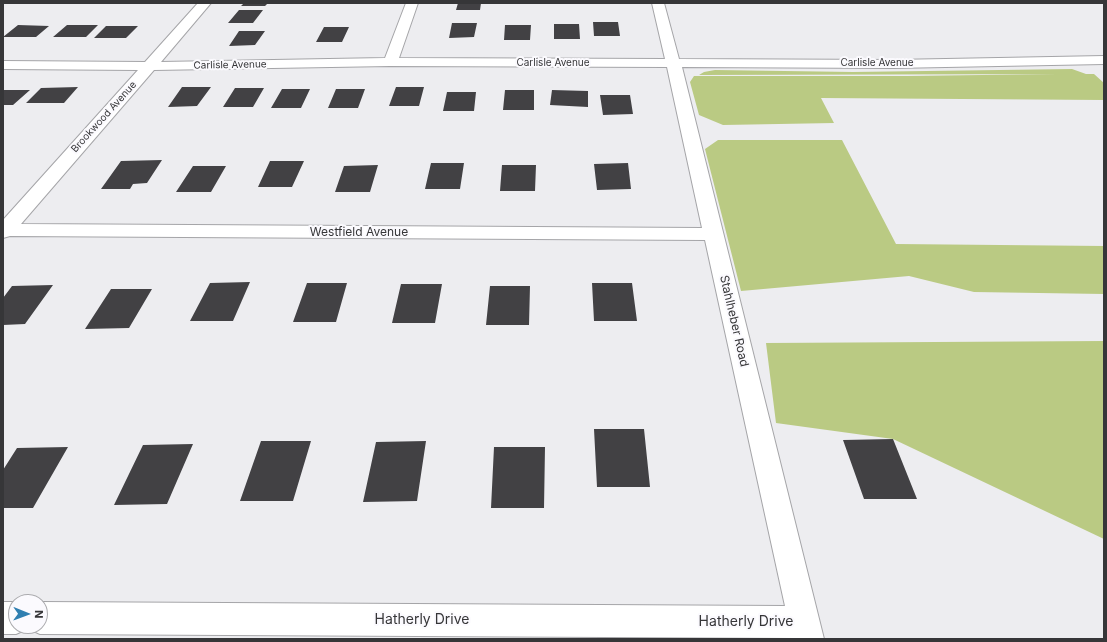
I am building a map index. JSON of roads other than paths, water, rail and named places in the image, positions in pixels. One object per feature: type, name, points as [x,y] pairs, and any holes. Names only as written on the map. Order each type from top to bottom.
[{"type":"street","name":"Brookwood Avenue","points":[[3,231],[205,3]]},
{"type":"street","points":[[390,62],[412,3]]},
{"type":"street","name":"Stahlheber Road","points":[[658,3],[674,63],[806,630]]},
{"type":"street","name":"Carlisle Avenue","points":[[3,65],[150,66],[390,62],[893,64],[1104,60]]},
{"type":"street","name":"Westfield Avenue","points":[[3,231],[714,234]]},
{"type":"street","name":"Hatherly Drive","points":[[48,618],[806,630]]}]
